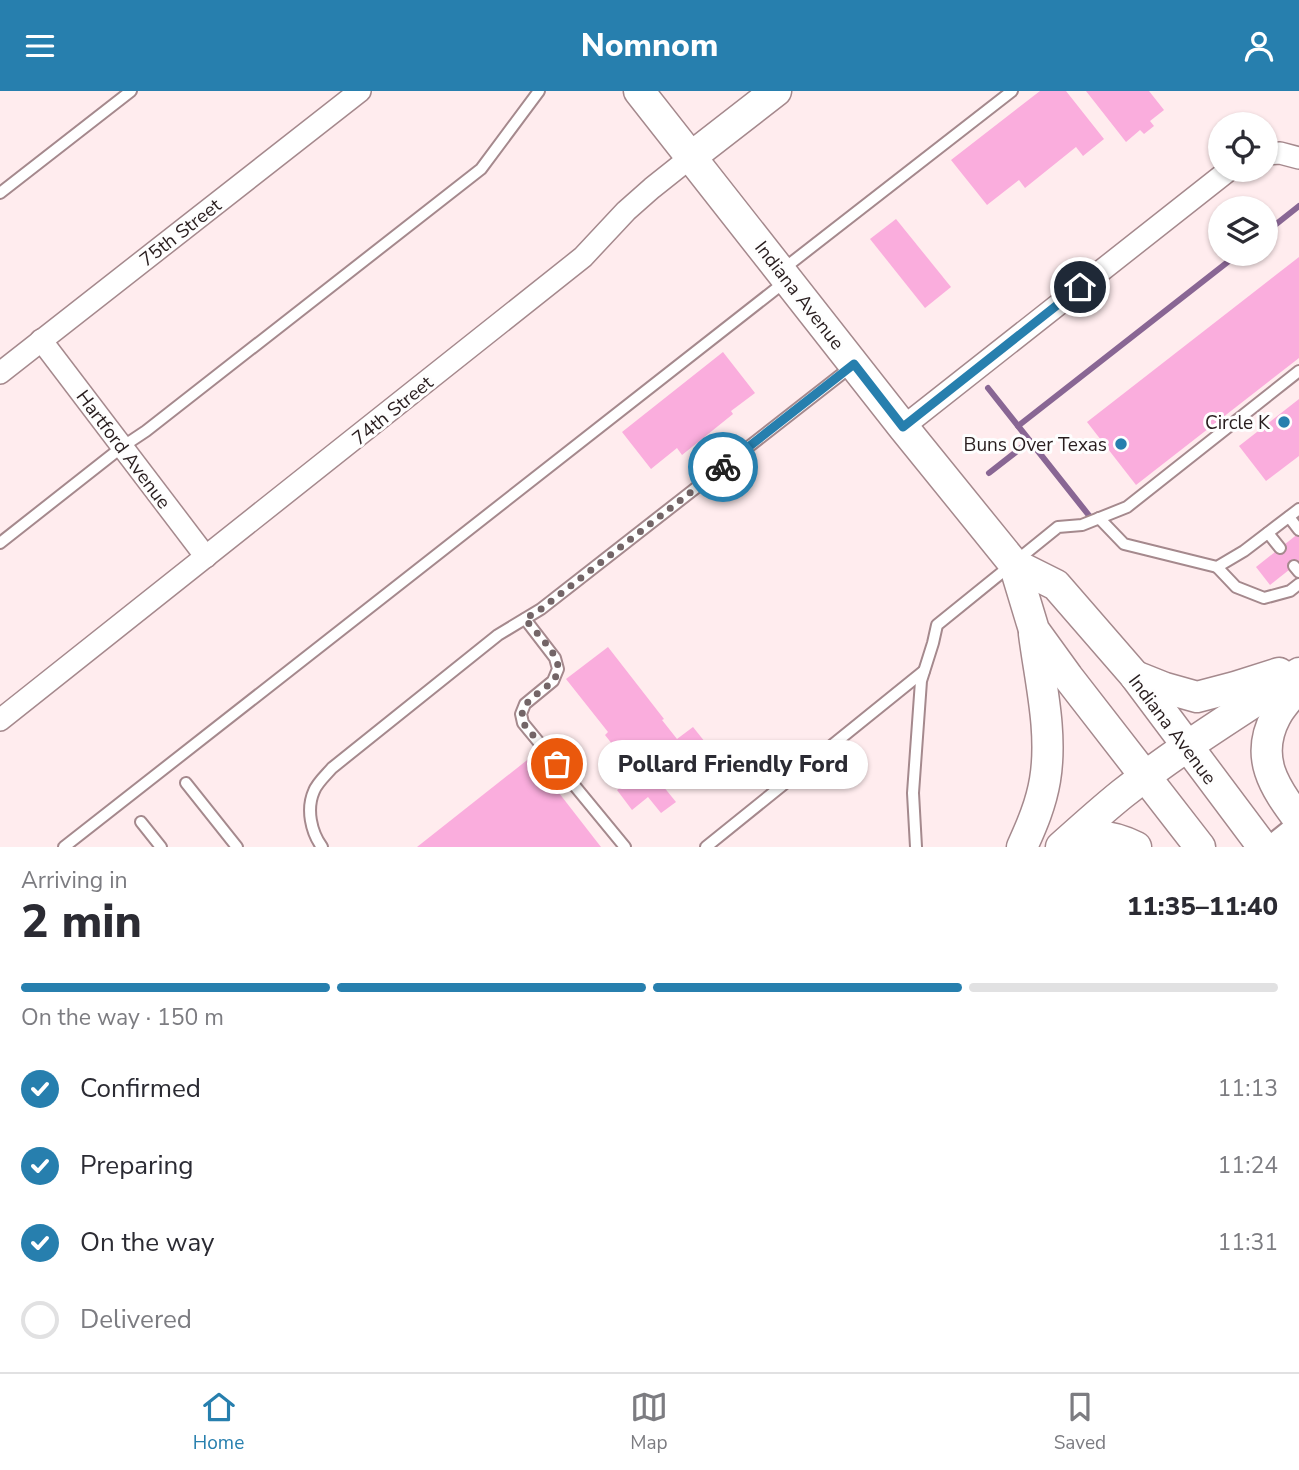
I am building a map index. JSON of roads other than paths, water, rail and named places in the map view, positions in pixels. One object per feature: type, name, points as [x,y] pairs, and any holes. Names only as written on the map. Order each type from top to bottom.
[{"type":"highway","points":[[1284,847],[1299,835]]},
{"type":"main road","name":"Indiana Avenue","points":[[639,91],[1014,564],[1034,630],[1200,847]]},
{"type":"main road","name":"74th Street","points":[[691,157],[776,91]]},
{"type":"main road","name":"Indiana Avenue","points":[[1014,564],[1056,585],[1135,676],[1263,847]]},
{"type":"main road","points":[[1022,847],[1035,818],[1045,779],[1045,711],[1034,630]]},
{"type":"main road","points":[[1135,676],[1197,697],[1299,666]]},
{"type":"main road","points":[[1063,845],[1146,776],[1299,673]]},
{"type":"main road","points":[[1299,687],[1276,715],[1266,744],[1268,769],[1276,789],[1299,820]]},
{"type":"main road","points":[[1063,845],[1086,837],[1107,836],[1136,847]]},
{"type":"street","name":"75th Street","points":[[0,373],[360,91]]},
{"type":"street","points":[[1278,153],[1299,159]]},
{"type":"street","name":"74th Street","points":[[0,720],[583,257],[626,211],[691,157]]},
{"type":"street","points":[[903,427],[1215,182]]},
{"type":"street","name":"Hartford Avenue","points":[[41,340],[206,557]]},
{"type":"lane","points":[[0,193],[131,91]]},
{"type":"lane","points":[[0,543],[481,169],[539,91]]},
{"type":"lane","points":[[64,847],[1012,91]]},
{"type":"lane","points":[[322,847],[309,818],[314,791],[332,768],[498,635],[552,601],[854,364]]},
{"type":"lane","points":[[916,847],[913,793],[921,681],[937,625],[1058,527],[1082,525],[1127,507],[1299,371]]},
{"type":"lane","points":[[1217,567],[1244,551],[1299,509]]},
{"type":"lane","points":[[1289,517],[1299,530]]},
{"type":"lane","points":[[1099,519],[1124,544],[1217,567],[1236,587],[1264,598],[1290,591],[1299,584]]},
{"type":"lane","points":[[1268,533],[1280,548]]},
{"type":"lane","points":[[525,619],[555,658],[558,669],[553,681],[525,704],[521,715],[523,723],[625,847]]},
{"type":"lane","points":[[706,847],[925,670]]},
{"type":"lane","points":[[186,783],[237,847]]},
{"type":"lane","points":[[141,822],[161,847]]},
{"type":"waterway","points":[[1278,223],[1299,206]]},
{"type":"waterway","points":[[1018,426],[1223,266]]},
{"type":"waterway","points":[[988,388],[1091,518]]},
{"type":"waterway","points":[[989,473],[1030,441]]},
{"type":"place","name":"Circle K","points":[[1284,422]]},
{"type":"place","name":"Buns Over Texas","points":[[1121,444]]},
{"type":"place","name":"Pollard Friendly Ford","points":[[557,764]]}]
